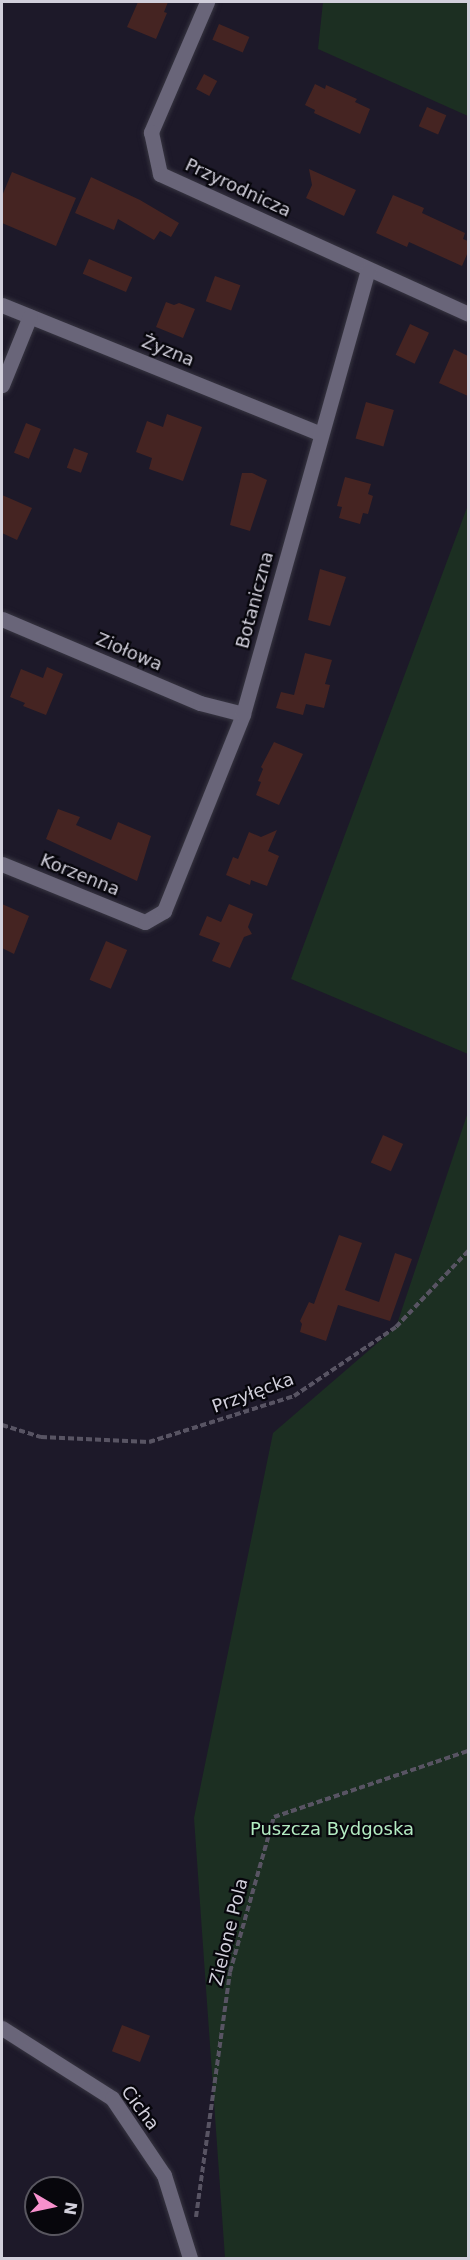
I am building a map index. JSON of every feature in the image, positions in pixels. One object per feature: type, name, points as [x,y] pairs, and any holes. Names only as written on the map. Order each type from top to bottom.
[{"type":"street","name":"Przyrodnicza","points":[[207,2],[151,132],[160,174],[468,314]]},
{"type":"street","name":"Botaniczna","points":[[145,922],[164,911],[243,714],[368,270]]},
{"type":"street","name":"Żyzna","points":[[2,305],[321,434]]},
{"type":"street","points":[[2,385],[30,316]]},
{"type":"street","name":"Ziołowa","points":[[2,619],[200,703],[243,714]]},
{"type":"street","name":"Korzenna","points":[[2,864],[145,922]]},
{"type":"street","name":"Cicha","points":[[2,2028],[112,2098],[164,2175],[190,2259]]},
{"type":"path","name":"Przyłęcka","points":[[2,1425],[41,1437],[149,1442],[294,1396],[396,1327],[468,1251]]},
{"type":"path","name":"Zielone Pola","points":[[195,2224],[230,1972],[274,1817],[468,1751]]},
{"type":"green space","points":[[323,2],[468,2],[468,116],[318,49]]},
{"type":"green space","points":[[468,505],[468,1054],[291,979]]},
{"type":"green space","name":"Puszcza Bydgoska","points":[[468,1112],[468,2258],[225,2258],[194,1818],[273,1433],[396,1327]]},
{"type":"building","points":[[138,2],[168,2],[164,12],[167,13],[156,39],[127,27]]},
{"type":"building","points":[[219,24],[249,37],[243,53],[212,40]]},
{"type":"building","points":[[204,74],[217,81],[209,96],[196,89]]},
{"type":"building","points":[[315,84],[325,89],[326,85],[357,99],[355,102],[370,109],[360,134],[314,113],[315,110],[305,105]]},
{"type":"building","points":[[427,107],[446,115],[438,135],[419,126]]},
{"type":"building","points":[[309,169],[356,190],[344,216],[306,198],[312,185]]},
{"type":"building","points":[[12,172],[76,198],[56,246],[2,223],[2,196]]},
{"type":"building","points":[[91,177],[140,200],[179,223],[171,237],[160,231],[154,240],[118,219],[114,230],[75,213]]},
{"type":"building","points":[[393,195],[424,208],[422,213],[465,233],[463,239],[468,241],[468,252],[462,266],[409,242],[407,247],[376,233]]},
{"type":"building","points":[[89,259],[132,277],[126,292],[83,274]]},
{"type":"building","points":[[215,276],[240,285],[231,311],[206,301]]},
{"type":"building","points":[[166,302],[174,305],[179,303],[195,309],[183,338],[156,327]]},
{"type":"building","points":[[410,324],[429,333],[415,364],[396,355]]},
{"type":"building","points":[[454,349],[468,356],[468,396],[439,383]]},
{"type":"building","points":[[366,402],[394,410],[383,447],[356,439]]},
{"type":"building","points":[[167,414],[202,427],[183,481],[149,469],[152,458],[136,452],[147,421],[163,427]]},
{"type":"building","points":[[26,423],[41,429],[29,459],[14,453]]},
{"type":"building","points":[[74,448],[88,453],[81,473],[67,468]]},
{"type":"building","points":[[242,473],[252,473],[267,480],[250,531],[230,525]]},
{"type":"building","points":[[345,477],[371,484],[368,494],[373,496],[368,514],[363,513],[360,524],[339,518],[342,507],[337,506]]},
{"type":"building","points":[[2,495],[32,508],[17,540],[2,533]]},
{"type":"building","points":[[320,569],[346,577],[330,626],[308,620]]},
{"type":"building","points":[[305,653],[332,660],[325,684],[330,685],[324,708],[306,704],[303,715],[276,708],[281,692],[294,695]]},
{"type":"building","points":[[47,667],[63,674],[46,715],[23,706],[25,703],[10,697],[21,669],[43,678]]},
{"type":"building","points":[[274,742],[303,754],[279,805],[256,795],[261,782],[258,781],[263,769],[261,767]]},
{"type":"building","points":[[58,809],[80,817],[76,825],[111,840],[118,822],[151,836],[137,881],[46,839]]},
{"type":"building","points":[[277,830],[268,851],[279,856],[267,886],[251,880],[250,885],[226,875],[233,857],[238,859],[249,832],[261,837]]},
{"type":"building","points":[[2,904],[29,916],[14,954],[2,948]]},
{"type":"building","points":[[229,904],[253,914],[248,927],[252,934],[244,937],[230,968],[212,961],[220,943],[199,935],[207,916],[221,922]]},
{"type":"building","points":[[106,941],[127,950],[111,989],[90,980]]},
{"type":"building","points":[[383,1135],[403,1144],[391,1171],[371,1162]]},
{"type":"building","points":[[339,1235],[362,1243],[345,1290],[379,1302],[395,1253],[412,1259],[390,1321],[338,1305],[326,1341],[300,1332],[302,1324],[300,1321],[309,1302],[314,1304]]},
{"type":"building","points":[[122,2025],[150,2036],[140,2062],[112,2051]]}]
